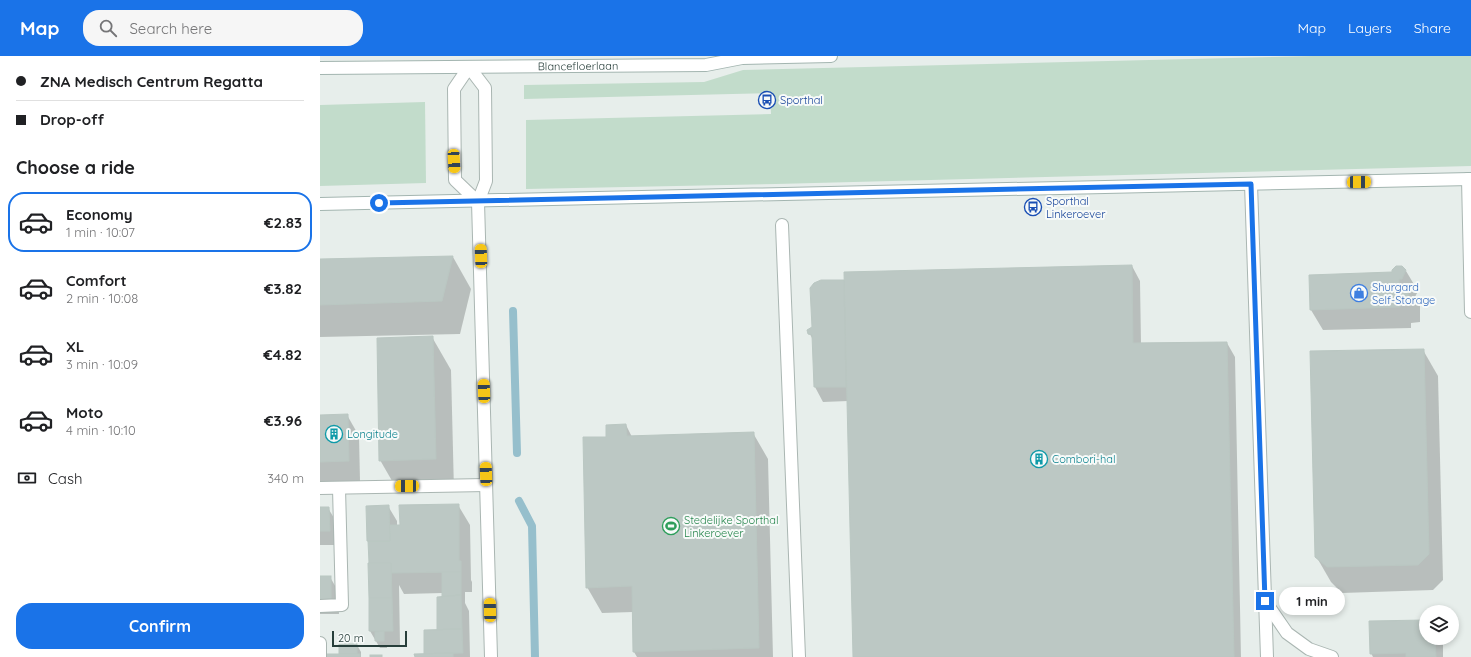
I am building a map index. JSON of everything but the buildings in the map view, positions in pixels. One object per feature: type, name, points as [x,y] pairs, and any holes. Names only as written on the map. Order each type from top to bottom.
[{"type":"main road","name":"Blancefloerlaan","points":[[320,68],[706,65],[742,58],[831,56]]},
{"type":"main road","points":[[478,202],[454,180],[454,89],[468,67],[485,88],[486,181],[478,202],[491,657]]},
{"type":"main road","points":[[320,204],[478,202],[1469,179],[1471,312]]},
{"type":"main road","points":[[1251,184],[1267,657]]},
{"type":"main road","points":[[782,226],[799,657]]},
{"type":"main road","points":[[320,488],[486,485]]},
{"type":"main road","points":[[320,606],[342,605],[339,488]]},
{"type":"main road","points":[[1265,601],[1287,633],[1309,649],[1332,657]]},
{"type":"main road","points":[[320,643],[320,657]]},
{"type":"green space","points":[[1313,56],[1471,56],[1471,166],[526,189],[526,120],[771,114],[770,93],[524,99],[524,85],[704,82],[743,70]]},
{"type":"green space","points":[[425,102],[426,183],[320,186],[320,105]]},
{"type":"waterway","points":[[513,311],[517,453]]},
{"type":"waterway","points":[[519,501],[532,526],[535,657]]},
{"type":"place","name":"Sporthal","points":[[767,100]]},
{"type":"place","name":"Sporthal Linkeroever","points":[[1033,207]]},
{"type":"place","name":"Shurgard Self-Storage","points":[[1359,293]]},
{"type":"place","name":"Longitude","points":[[334,434]]},
{"type":"place","name":"Combori-hal","points":[[1039,459]]},
{"type":"place","name":"Stedelijke Sporthal Linkeroever","points":[[671,526]]},
{"type":"route","points":[[379,203],[1251,184],[1265,601]]}]
